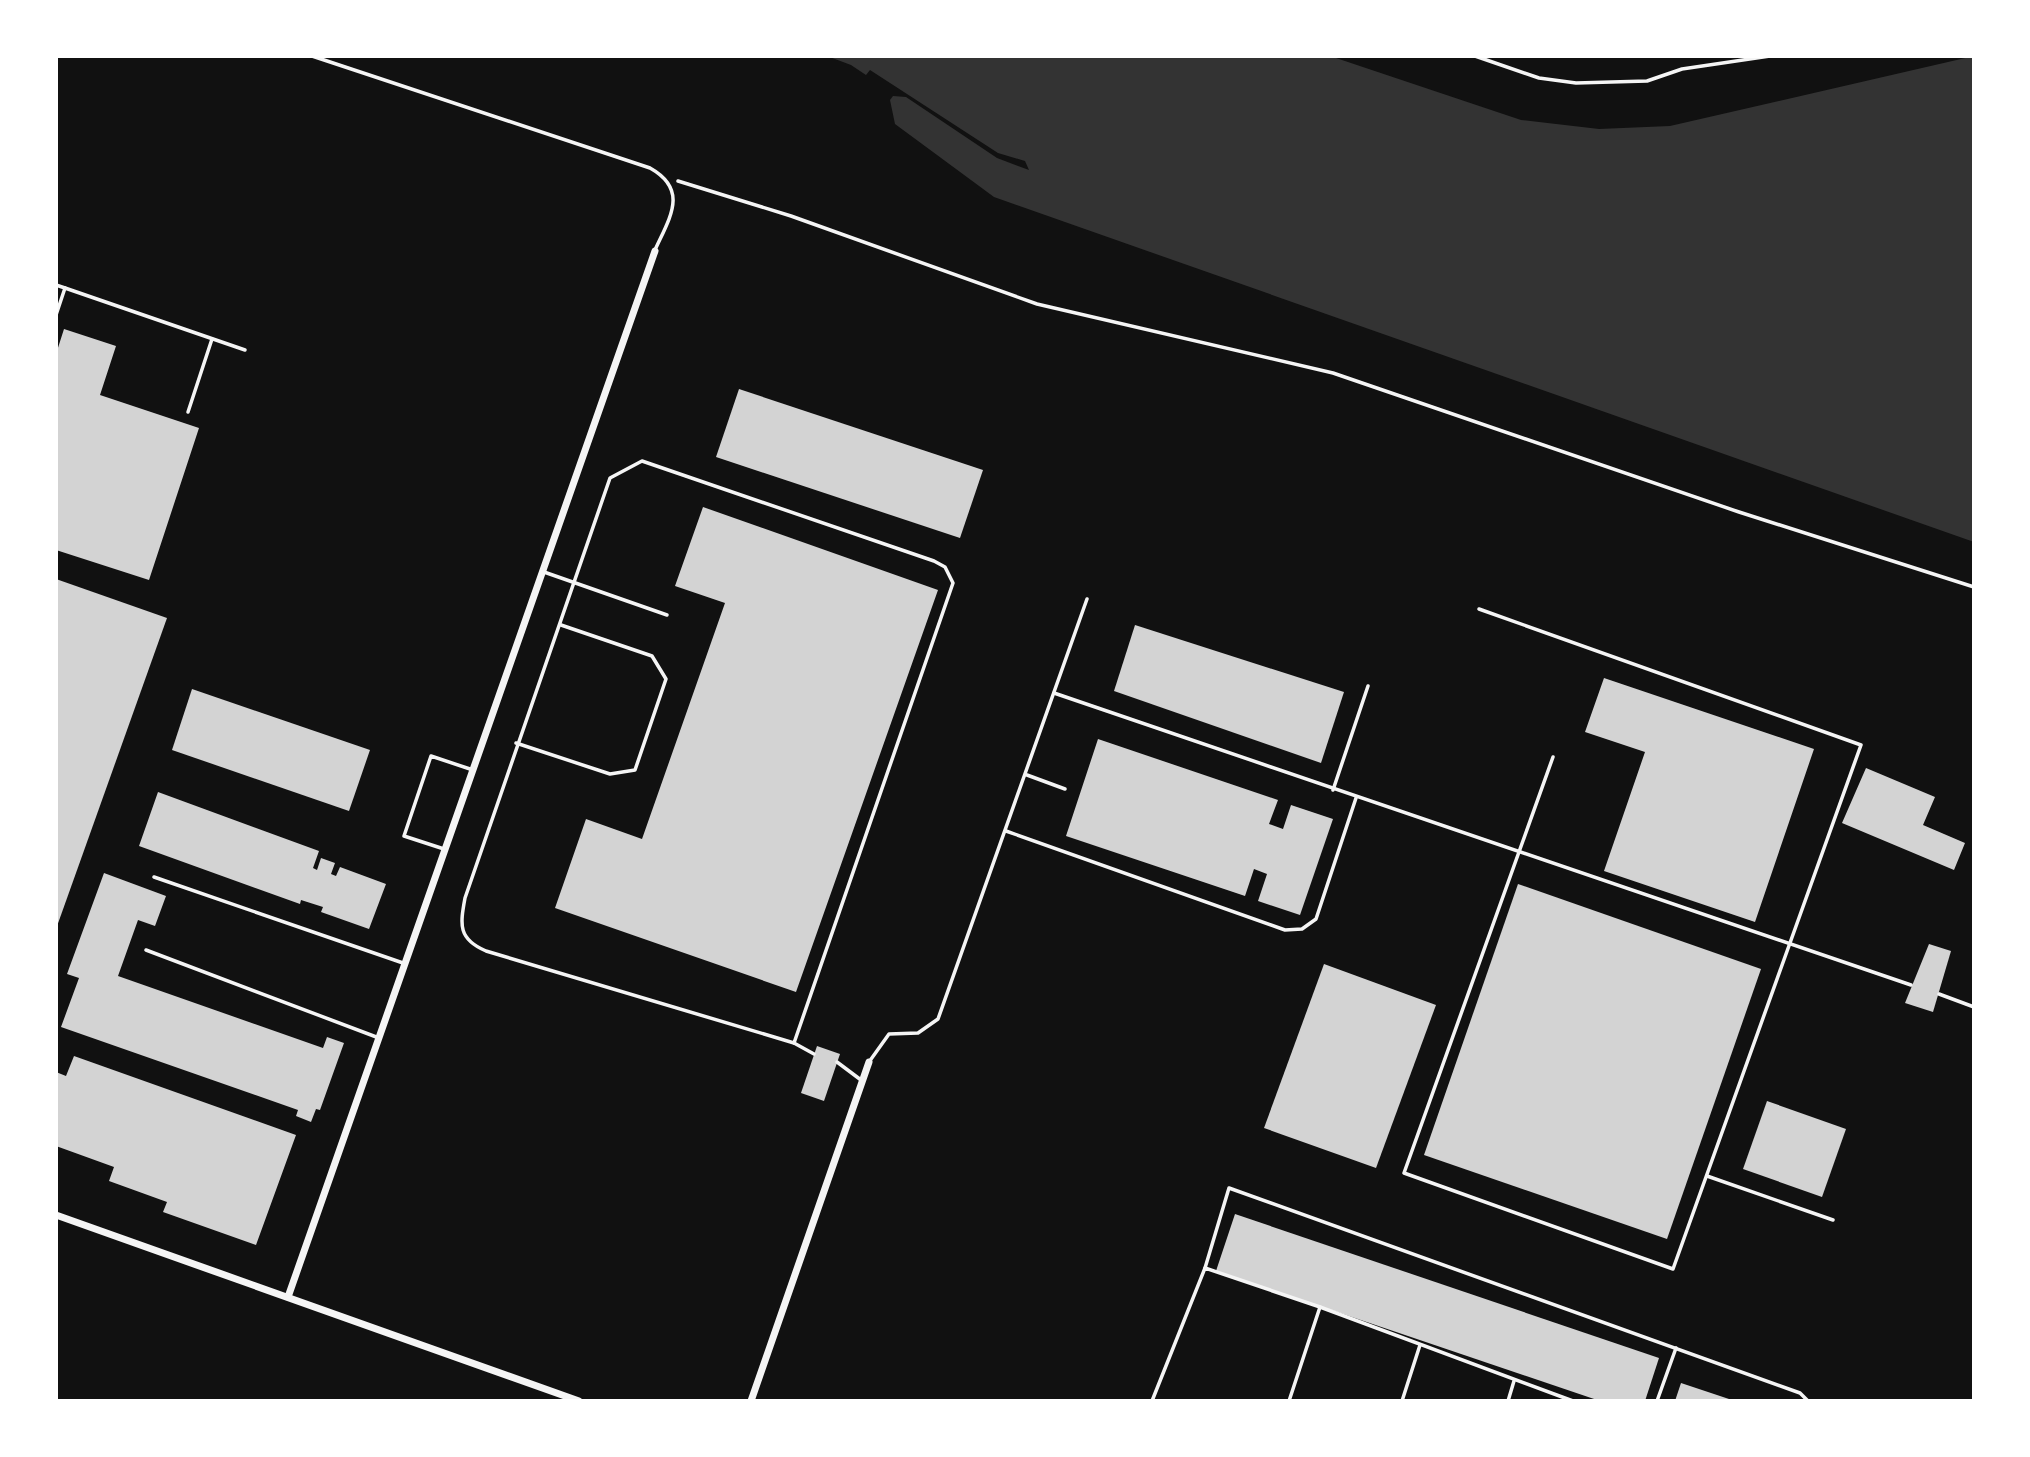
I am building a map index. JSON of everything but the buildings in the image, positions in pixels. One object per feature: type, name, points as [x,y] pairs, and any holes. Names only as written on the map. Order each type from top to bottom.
[{"type":"street","points":[[288,1297],[655,251]]},
{"type":"street","points":[[751,1401],[869,1062]]},
{"type":"street","points":[[56,1215],[579,1401]]},
{"type":"lane","points":[[312,56],[650,168],[666,177],[673,189],[674,202],[655,251]]},
{"type":"lane","points":[[56,285],[245,350]]},
{"type":"lane","points":[[56,315],[65,288]]},
{"type":"lane","points":[[188,412],[212,338]]},
{"type":"lane","points":[[794,1043],[953,583],[945,567],[934,561],[642,461],[610,478],[576,583],[516,743],[465,898],[461,923],[471,944],[794,1043],[814,1054]]},
{"type":"lane","points":[[542,571],[667,615]]},
{"type":"lane","points":[[869,1062],[889,1034],[918,1033],[938,1019],[1027,775],[1087,599]]},
{"type":"lane","points":[[1479,609],[1861,745],[1673,1269],[1404,1173],[1553,757]]},
{"type":"lane","points":[[516,743],[610,774],[635,770],[666,679],[660,666],[652,656],[561,625]]},
{"type":"lane","points":[[1333,790],[1368,687]]},
{"type":"lane","points":[[1054,693],[1356,798],[1912,985]]},
{"type":"lane","points":[[445,849],[404,836],[431,756],[473,770]]},
{"type":"lane","points":[[1027,775],[1065,789]]},
{"type":"lane","points":[[1006,831],[1285,930],[1302,929],[1316,919],[1356,798]]},
{"type":"lane","points":[[154,877],[405,964]]},
{"type":"lane","points":[[146,950],[379,1038]]},
{"type":"lane","points":[[1939,994],[1974,1007]]},
{"type":"lane","points":[[838,1062],[862,1082]]},
{"type":"lane","points":[[1707,1176],[1833,1220]]},
{"type":"lane","points":[[1152,1401],[1205,1268],[1229,1188],[1800,1393],[1808,1401]]},
{"type":"lane","points":[[1205,1268],[1320,1307],[1573,1401]]},
{"type":"lane","points":[[1289,1401],[1320,1307]]},
{"type":"lane","points":[[1402,1401],[1420,1345]]},
{"type":"lane","points":[[1657,1401],[1676,1348]]},
{"type":"lane","points":[[1508,1401],[1514,1381]]},
{"type":"path","points":[[1475,56],[1539,78],[1576,83],[1647,81],[1682,69],[1770,56]]},
{"type":"path","points":[[666,177],[791,216],[1037,304],[1333,373],[1726,508],[1974,587]]},
{"type":"shaded area","points":[[827,56],[1330,56],[1521,120],[1599,129],[1670,126],[1974,56],[1974,542],[994,197],[895,124],[890,100],[893,96],[906,97],[997,158],[1029,170],[1025,161],[998,153],[870,70],[866,75],[851,65]]}]
